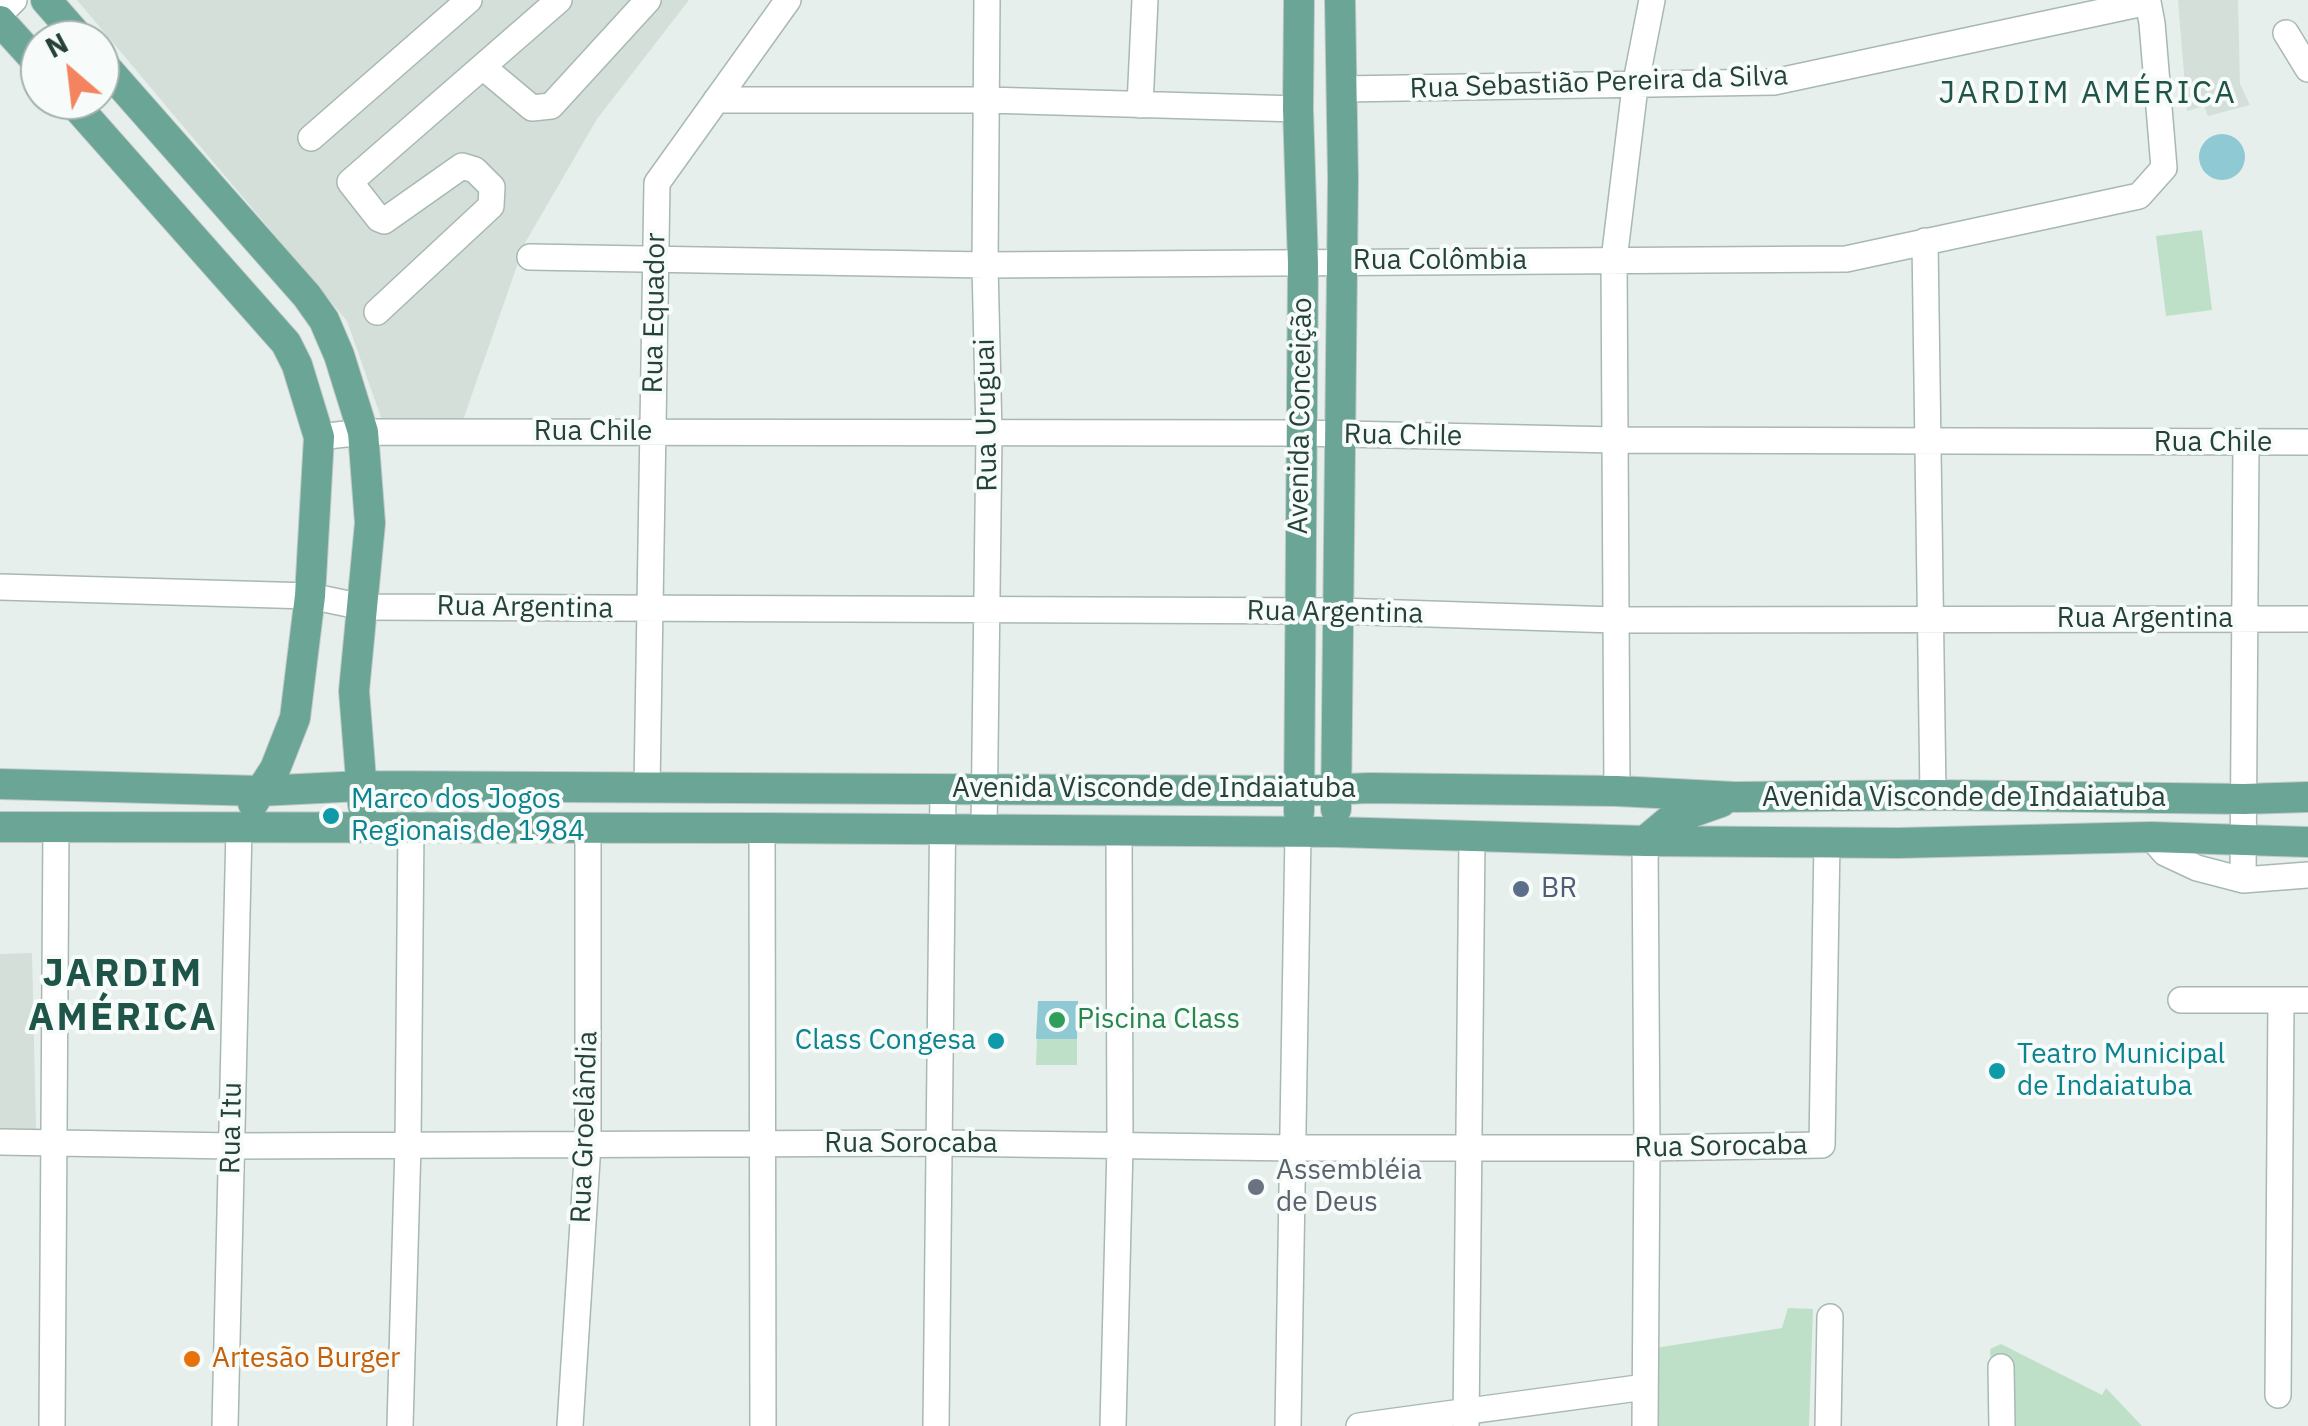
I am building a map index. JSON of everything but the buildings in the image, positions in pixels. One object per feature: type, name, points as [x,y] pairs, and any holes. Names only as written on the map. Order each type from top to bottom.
[{"type":"main road","points":[[46,0],[64,20]]},
{"type":"main road","name":"Avenida Conceição","points":[[1298,833],[1303,264],[1299,0]]},
{"type":"main road","name":"Avenida Conceição","points":[[1335,832],[1342,262],[1340,0]]},
{"type":"main road","points":[[0,17],[20,41]]},
{"type":"main road","points":[[120,84],[307,296],[324,320],[339,355],[363,432],[370,523],[354,691],[364,828]]},
{"type":"main road","points":[[89,120],[286,343],[298,365],[319,437],[310,596],[296,718],[274,769],[239,829]]},
{"type":"main road","name":"Avenida Visconde de Indaiatuba","points":[[0,784],[260,790],[362,786],[1337,789],[1735,797],[2308,796]]},
{"type":"main road","points":[[1898,843],[1925,822],[1932,809],[1933,795]]},
{"type":"main road","points":[[1644,841],[1670,820],[1735,797]]},
{"type":"main road","name":"Avenida Visconde de Indaiatuba","points":[[0,827],[1119,830],[1644,841],[1898,843],[2151,837],[2308,842]]},
{"type":"street","points":[[0,17],[14,0]]},
{"type":"street","points":[[311,138],[469,0]]},
{"type":"street","points":[[377,312],[491,206],[492,186],[475,170],[462,166],[384,221],[350,182],[560,0]]},
{"type":"street","points":[[483,67],[532,108],[551,106],[648,0]]},
{"type":"street","name":"Rua Equador","points":[[647,788],[657,183],[788,0]]},
{"type":"street","name":"Rua Uruguai","points":[[984,830],[989,434],[985,265],[987,0]]},
{"type":"street","points":[[1140,105],[1145,0]]},
{"type":"street","points":[[1617,792],[1614,260],[1635,87],[1652,0]]},
{"type":"street","name":"Rua Sebastião Pereira da Silva","points":[[1343,90],[1774,82],[2148,2]]},
{"type":"street","name":"Rua Colômbia","points":[[530,257],[985,265],[1846,259],[2139,196],[2164,168],[2148,2]]},
{"type":"street","points":[[2286,32],[2308,69]]},
{"type":"street","points":[[716,100],[987,100],[1298,108]]},
{"type":"street","points":[[1925,240],[1933,795]]},
{"type":"street","name":"Rua Chile","points":[[319,437],[363,432],[1300,432],[1615,440],[2308,442]]},
{"type":"street","points":[[2243,880],[2246,444]]},
{"type":"street","name":"Rua Argentina","points":[[0,587],[310,596],[363,607],[1338,611],[1615,620],[2308,619]]},
{"type":"street","points":[[936,1426],[943,789]]},
{"type":"street","points":[[52,1426],[56,827]]},
{"type":"street","points":[[400,1426],[411,828]]},
{"type":"street","name":"Rua Groelândia","points":[[570,1426],[588,1144],[588,828]]},
{"type":"street","points":[[762,828],[764,1426]]},
{"type":"street","name":"Rua Itu","points":[[224,1426],[239,829]]},
{"type":"street","points":[[1113,1426],[1120,1146],[1119,830]]},
{"type":"street","points":[[1288,1426],[1298,833]]},
{"type":"street","points":[[1466,1419],[1472,837]]},
{"type":"street","name":"Avenida Visconde de Indaiatuba","points":[[2151,837],[2165,853],[2197,868],[2243,880],[2308,874]]},
{"type":"street","points":[[1644,841],[1644,1426]]},
{"type":"street","name":"Rua Sorocaba","points":[[0,1142],[232,1146],[940,1143],[1295,1148],[1822,1145],[1827,841]]},
{"type":"street","points":[[2180,1000],[2308,1000]]},
{"type":"street","points":[[2278,1396],[2281,1001]]},
{"type":"street","points":[[1828,1426],[1830,1318]]},
{"type":"street","points":[[2001,1367],[2002,1426]]},
{"type":"street","points":[[1359,1426],[1466,1419],[1645,1387]]},
{"type":"shaded area","points":[[77,0],[689,0],[597,119],[525,243],[463,420],[383,423],[347,321],[120,51],[120,20],[94,20]]},
{"type":"shaded area","points":[[2178,0],[2238,0],[2240,84],[2250,105],[2208,116],[2204,106],[2187,111]]},
{"type":"shaded area","points":[[32,953],[36,1129],[0,1128],[0,954]]},
{"type":"green space","points":[[2202,230],[2212,310],[2166,316],[2156,236]]},
{"type":"green space","points":[[1037,1039],[1077,1039],[1077,1065],[1036,1065]]},
{"type":"green space","points":[[1788,1308],[1813,1309],[1809,1426],[1655,1426],[1655,1348],[1782,1328]]},
{"type":"green space","points":[[2001,1344],[2102,1395],[2106,1388],[2142,1426],[1995,1426],[1990,1349]]},
{"type":"water","points":[[2222,134],[2238,141],[2245,157],[2238,173],[2222,180],[2206,173],[2199,157],[2206,141]]},
{"type":"water","name":"Piscina Class","points":[[1038,1001],[1078,1001],[1077,1039],[1036,1039]]},
{"type":"place","name":"Marco dos Jogos Regionais de 1984","points":[[331,816]]},
{"type":"place","name":"BR","points":[[1521,889]]},
{"type":"place","name":"Piscina Class","points":[[1057,1020]]},
{"type":"place","name":"Class Congesa","points":[[996,1041]]},
{"type":"place","name":"Teatro Municipal de Indaiatuba","points":[[1997,1071]]},
{"type":"place","name":"Assembléia de Deus","points":[[1256,1187]]},
{"type":"place","name":"Artesão Burger","points":[[192,1359]]},
{"type":"district","name":"JARDIM AMÉRICA","points":[[2088,94]]},
{"type":"district","name":"JARDIM AMÉRICA","points":[[123,997]]}]
